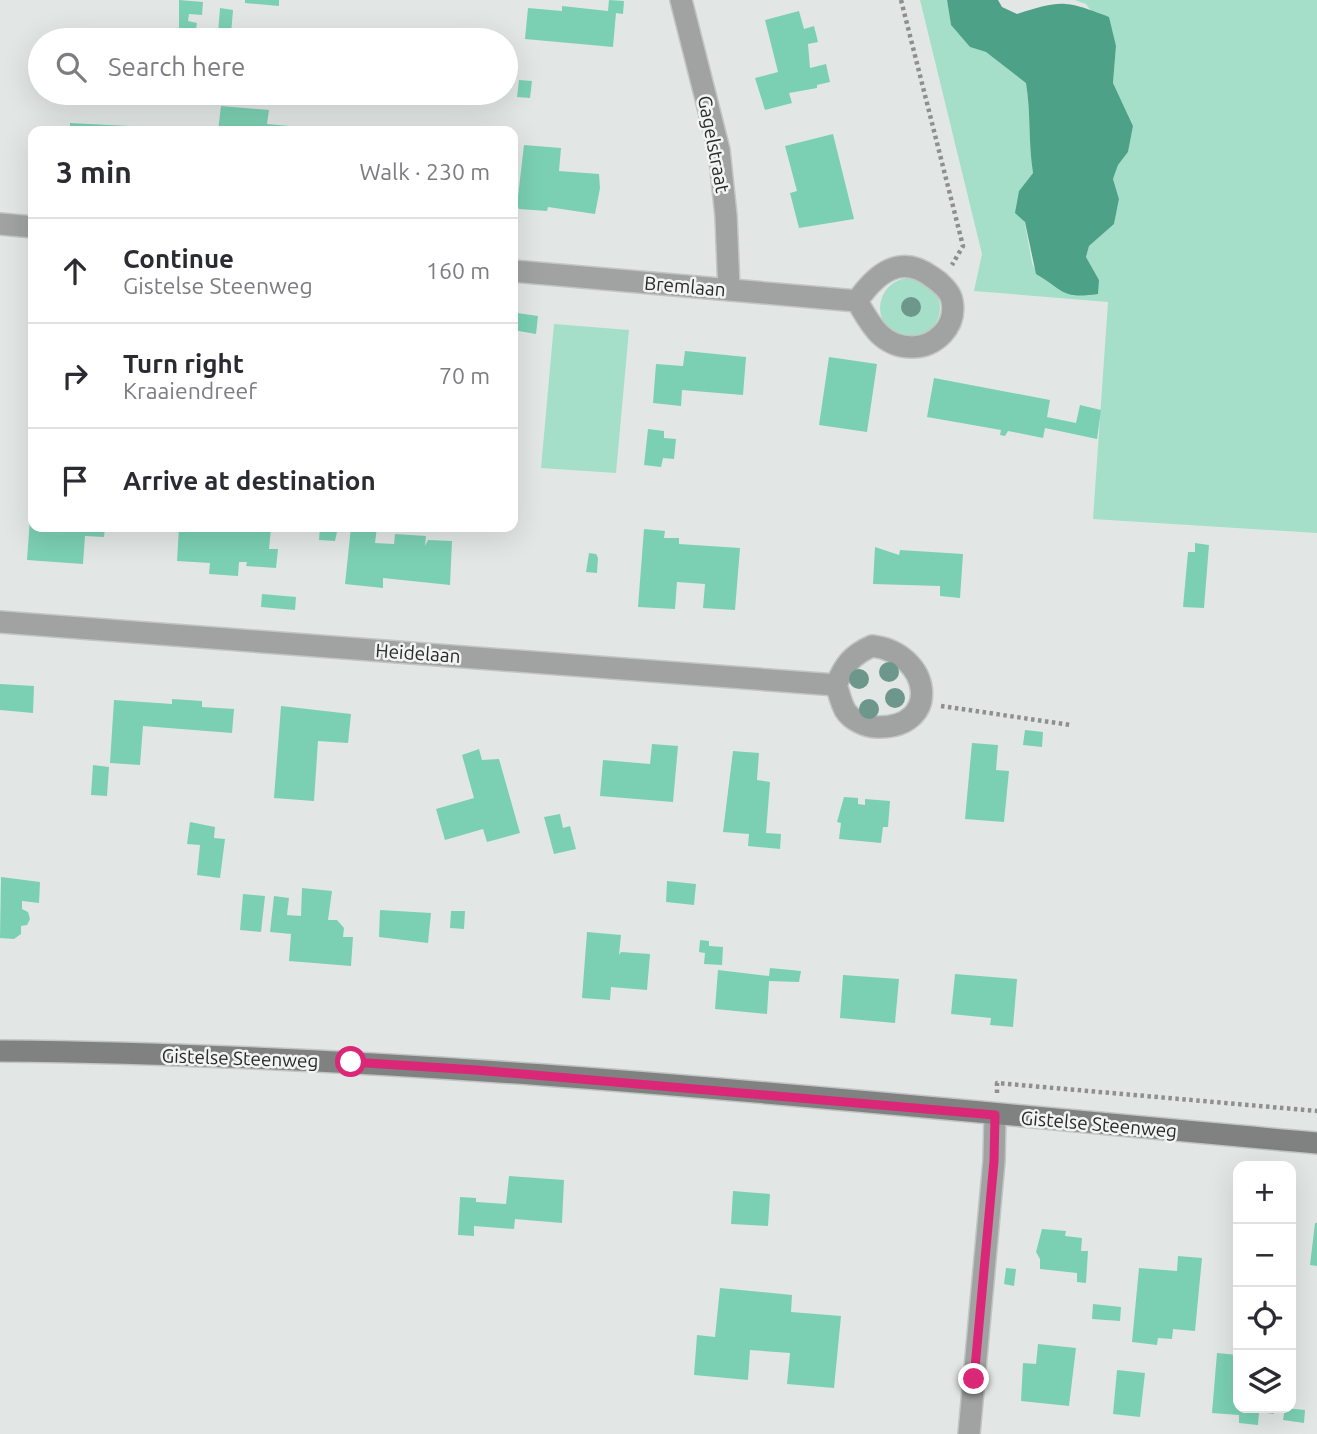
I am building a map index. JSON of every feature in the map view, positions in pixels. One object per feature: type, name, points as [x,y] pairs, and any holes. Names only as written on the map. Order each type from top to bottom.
[{"type":"main road","name":"Gistelse Steenweg","points":[[0,1051],[276,1058],[463,1069],[1317,1143]]},
{"type":"street","name":"Gagelstraat","points":[[681,0],[719,150],[726,216],[729,290]]},
{"type":"street","points":[[0,223],[28,226]]},
{"type":"street","points":[[895,267],[920,268],[942,284],[952,301],[950,321],[941,338],[923,347],[902,347],[883,339],[857,301],[872,280],[895,267]]},
{"type":"street","name":"Bremlaan","points":[[518,271],[857,301]]},
{"type":"street","name":"Heidelaan","points":[[0,622],[836,685]]},
{"type":"street","points":[[872,646],[891,648],[907,660],[919,675],[923,692],[907,721],[890,727],[867,727],[846,712],[836,685],[845,665],[855,654],[872,646]]},
{"type":"street","points":[[969,1434],[994,1161],[995,1115]]},
{"type":"path","points":[[901,0],[964,246],[942,284]]},
{"type":"path","points":[[919,703],[1071,725]]},
{"type":"path","points":[[995,1115],[997,1083],[1317,1111]]},
{"type":"shaded area","points":[[920,0],[947,0],[951,25],[970,47],[986,52],[1026,82],[1033,173],[1019,191],[1032,263],[1044,278],[1052,282],[1070,283],[1099,280],[1086,257],[1089,246],[1114,224],[1119,199],[1113,179],[1118,165],[1128,152],[1133,126],[1113,83],[1116,46],[1086,4],[1075,0],[1317,0],[1317,533],[1093,519],[1108,302],[974,291],[982,254]]},
{"type":"shaded area","points":[[947,0],[998,0],[1002,7],[1017,14],[1063,4],[1082,7],[1109,17],[1116,46],[1113,83],[1133,126],[1128,152],[1118,165],[1113,179],[1119,199],[1114,224],[1089,246],[1086,257],[1099,280],[1098,294],[1070,294],[1036,274],[1025,222],[1015,213],[1019,191],[1033,173],[1026,83],[986,52],[970,47],[951,25]]},
{"type":"shaded area","points":[[904,278],[916,278],[935,291],[940,308],[938,320],[927,333],[916,338],[904,338],[885,325],[880,314],[880,302],[893,283]]},
{"type":"shaded area","points":[[554,324],[629,330],[616,473],[541,468]]},
{"type":"building","points":[[179,0],[203,2],[202,15],[189,14],[188,21],[197,23],[196,28],[179,28]]},
{"type":"building","points":[[245,0],[279,0],[279,6],[245,3]]},
{"type":"building","points":[[609,0],[624,1],[623,14],[616,13],[613,47],[525,39],[528,8],[562,11],[562,6],[608,11]]},
{"type":"building","points":[[220,8],[233,10],[232,28],[218,28]]},
{"type":"building","points":[[799,11],[804,29],[814,26],[818,42],[808,44],[810,68],[826,64],[830,82],[817,85],[817,88],[789,93],[792,103],[765,110],[755,78],[778,72],[765,20]]},
{"type":"building","points":[[519,80],[532,81],[530,98],[518,97]]},
{"type":"building","points":[[221,106],[269,110],[267,124],[289,126],[219,126]]},
{"type":"building","points":[[70,123],[129,126],[70,126]]},
{"type":"building","points":[[833,134],[854,219],[799,228],[790,193],[797,191],[785,146]]},
{"type":"building","points":[[524,145],[561,148],[559,171],[599,174],[600,188],[595,214],[548,207],[547,211],[519,209]]},
{"type":"building","points":[[518,313],[538,316],[536,334],[518,331]]},
{"type":"building","points":[[685,351],[746,357],[743,395],[682,390],[681,406],[653,403],[656,364],[683,366]]},
{"type":"building","points":[[829,357],[877,364],[867,432],[819,425]]},
{"type":"building","points":[[934,378],[1050,400],[1047,417],[1076,423],[1080,405],[1101,410],[1097,439],[1045,428],[1043,438],[1008,431],[1005,436],[1000,435],[1001,430],[927,417]]},
{"type":"building","points":[[648,429],[664,431],[664,438],[676,439],[674,459],[663,458],[661,467],[644,465]]},
{"type":"building","points":[[644,529],[665,531],[664,538],[679,538],[679,544],[740,548],[735,610],[703,608],[705,584],[677,582],[675,609],[638,607]]},
{"type":"building","points":[[29,532],[104,532],[104,537],[85,536],[83,564],[27,560]]},
{"type":"building","points":[[179,532],[271,532],[269,549],[278,549],[276,568],[246,566],[247,562],[239,562],[238,576],[209,574],[210,563],[177,561]]},
{"type":"building","points":[[320,532],[337,532],[335,541],[319,540]]},
{"type":"building","points":[[350,532],[376,532],[375,543],[394,544],[395,534],[426,536],[425,546],[428,540],[452,541],[450,585],[383,578],[383,588],[345,584]]},
{"type":"building","points":[[1195,543],[1209,545],[1204,608],[1183,607],[1188,552],[1195,552]]},
{"type":"building","points":[[875,547],[899,555],[900,550],[963,554],[960,598],[940,596],[940,586],[873,584]]},
{"type":"building","points":[[589,553],[596,554],[598,558],[597,573],[586,572]]},
{"type":"building","points":[[262,594],[296,597],[295,610],[261,607]]},
{"type":"building","points":[[0,684],[34,686],[33,713],[0,710]]},
{"type":"building","points":[[172,699],[202,701],[202,707],[234,709],[232,733],[143,726],[140,765],[110,763],[114,700],[172,704]]},
{"type":"building","points":[[281,706],[351,714],[348,743],[318,741],[314,801],[274,798]]},
{"type":"building","points":[[1025,730],[1043,732],[1042,747],[1023,745]]},
{"type":"building","points":[[972,743],[998,745],[996,770],[1009,771],[1004,822],[965,819]]},
{"type":"building","points":[[652,744],[678,746],[673,802],[600,796],[603,760],[650,764]]},
{"type":"building","points":[[479,749],[482,760],[499,759],[520,833],[487,842],[483,829],[445,840],[436,809],[474,798],[462,755]]},
{"type":"building","points":[[733,751],[759,753],[757,780],[770,782],[766,833],[781,834],[780,849],[748,846],[749,834],[723,832]]},
{"type":"building","points":[[93,765],[109,767],[107,796],[91,795]]},
{"type":"building","points":[[844,797],[858,798],[858,804],[865,805],[865,799],[890,801],[888,827],[883,827],[881,843],[839,839],[841,823],[837,822]]},
{"type":"building","points":[[560,814],[563,828],[570,826],[576,849],[554,854],[544,817]]},
{"type":"building","points":[[190,822],[215,827],[214,838],[225,839],[220,878],[197,875],[200,845],[187,844]]},
{"type":"building","points":[[1,877],[40,882],[39,903],[22,901],[22,909],[28,912],[30,919],[27,925],[21,926],[21,934],[14,939],[0,938]]},
{"type":"building","points":[[667,881],[696,884],[694,905],[666,902]]},
{"type":"building","points":[[302,888],[332,891],[328,920],[337,920],[344,928],[343,937],[353,937],[351,966],[289,961],[291,934],[270,932],[274,896],[289,898],[287,915],[301,916]]},
{"type":"building","points":[[243,894],[265,896],[261,932],[240,930]]},
{"type":"building","points":[[380,910],[431,913],[428,943],[379,937]]},
{"type":"building","points":[[451,911],[465,911],[464,929],[450,928]]},
{"type":"building","points":[[587,932],[621,935],[619,955],[621,952],[650,954],[647,990],[611,987],[610,1000],[582,998]]},
{"type":"building","points":[[700,940],[709,941],[709,946],[723,947],[722,965],[704,964],[705,953],[699,952]]},
{"type":"building","points":[[770,968],[801,971],[799,982],[769,981],[767,1014],[715,1009],[718,970],[769,976]]},
{"type":"building","points":[[955,974],[1017,979],[1013,1027],[990,1025],[991,1018],[951,1014]]},
{"type":"building","points":[[843,975],[899,979],[895,1023],[840,1018]]},
{"type":"building","points":[[509,1176],[564,1180],[562,1223],[515,1219],[514,1229],[474,1226],[474,1236],[458,1235],[460,1197],[476,1198],[476,1202],[506,1204]]},
{"type":"building","points":[[733,1191],[770,1194],[768,1226],[731,1224]]},
{"type":"building","points":[[1317,1223],[1317,1266],[1310,1265]]},
{"type":"building","points":[[1042,1229],[1066,1231],[1065,1236],[1082,1238],[1081,1251],[1088,1251],[1086,1283],[1077,1282],[1077,1273],[1040,1269],[1040,1259],[1036,1252]]},
{"type":"building","points":[[1178,1256],[1202,1258],[1195,1331],[1173,1329],[1172,1339],[1158,1338],[1157,1345],[1132,1342],[1139,1268],[1177,1271]]},
{"type":"building","points":[[1006,1268],[1016,1269],[1014,1286],[1004,1284]]},
{"type":"building","points":[[720,1288],[792,1295],[791,1312],[841,1316],[834,1388],[787,1384],[790,1353],[750,1350],[748,1380],[694,1375],[697,1335],[715,1337]]},
{"type":"building","points":[[1093,1304],[1121,1307],[1120,1321],[1092,1319]]},
{"type":"building","points":[[1038,1344],[1076,1348],[1069,1406],[1021,1401],[1023,1363],[1036,1364]]},
{"type":"building","points":[[1217,1353],[1233,1355],[1233,1413],[1259,1413],[1258,1425],[1239,1423],[1239,1415],[1212,1413]]},
{"type":"building","points":[[1117,1370],[1145,1373],[1140,1417],[1113,1414]]},
{"type":"building","points":[[1296,1409],[1305,1410],[1304,1423],[1283,1420],[1284,1413],[1296,1413]]},
{"type":"route","points":[[351,1062],[476,1070],[995,1115],[994,1161],[974,1379]]}]
